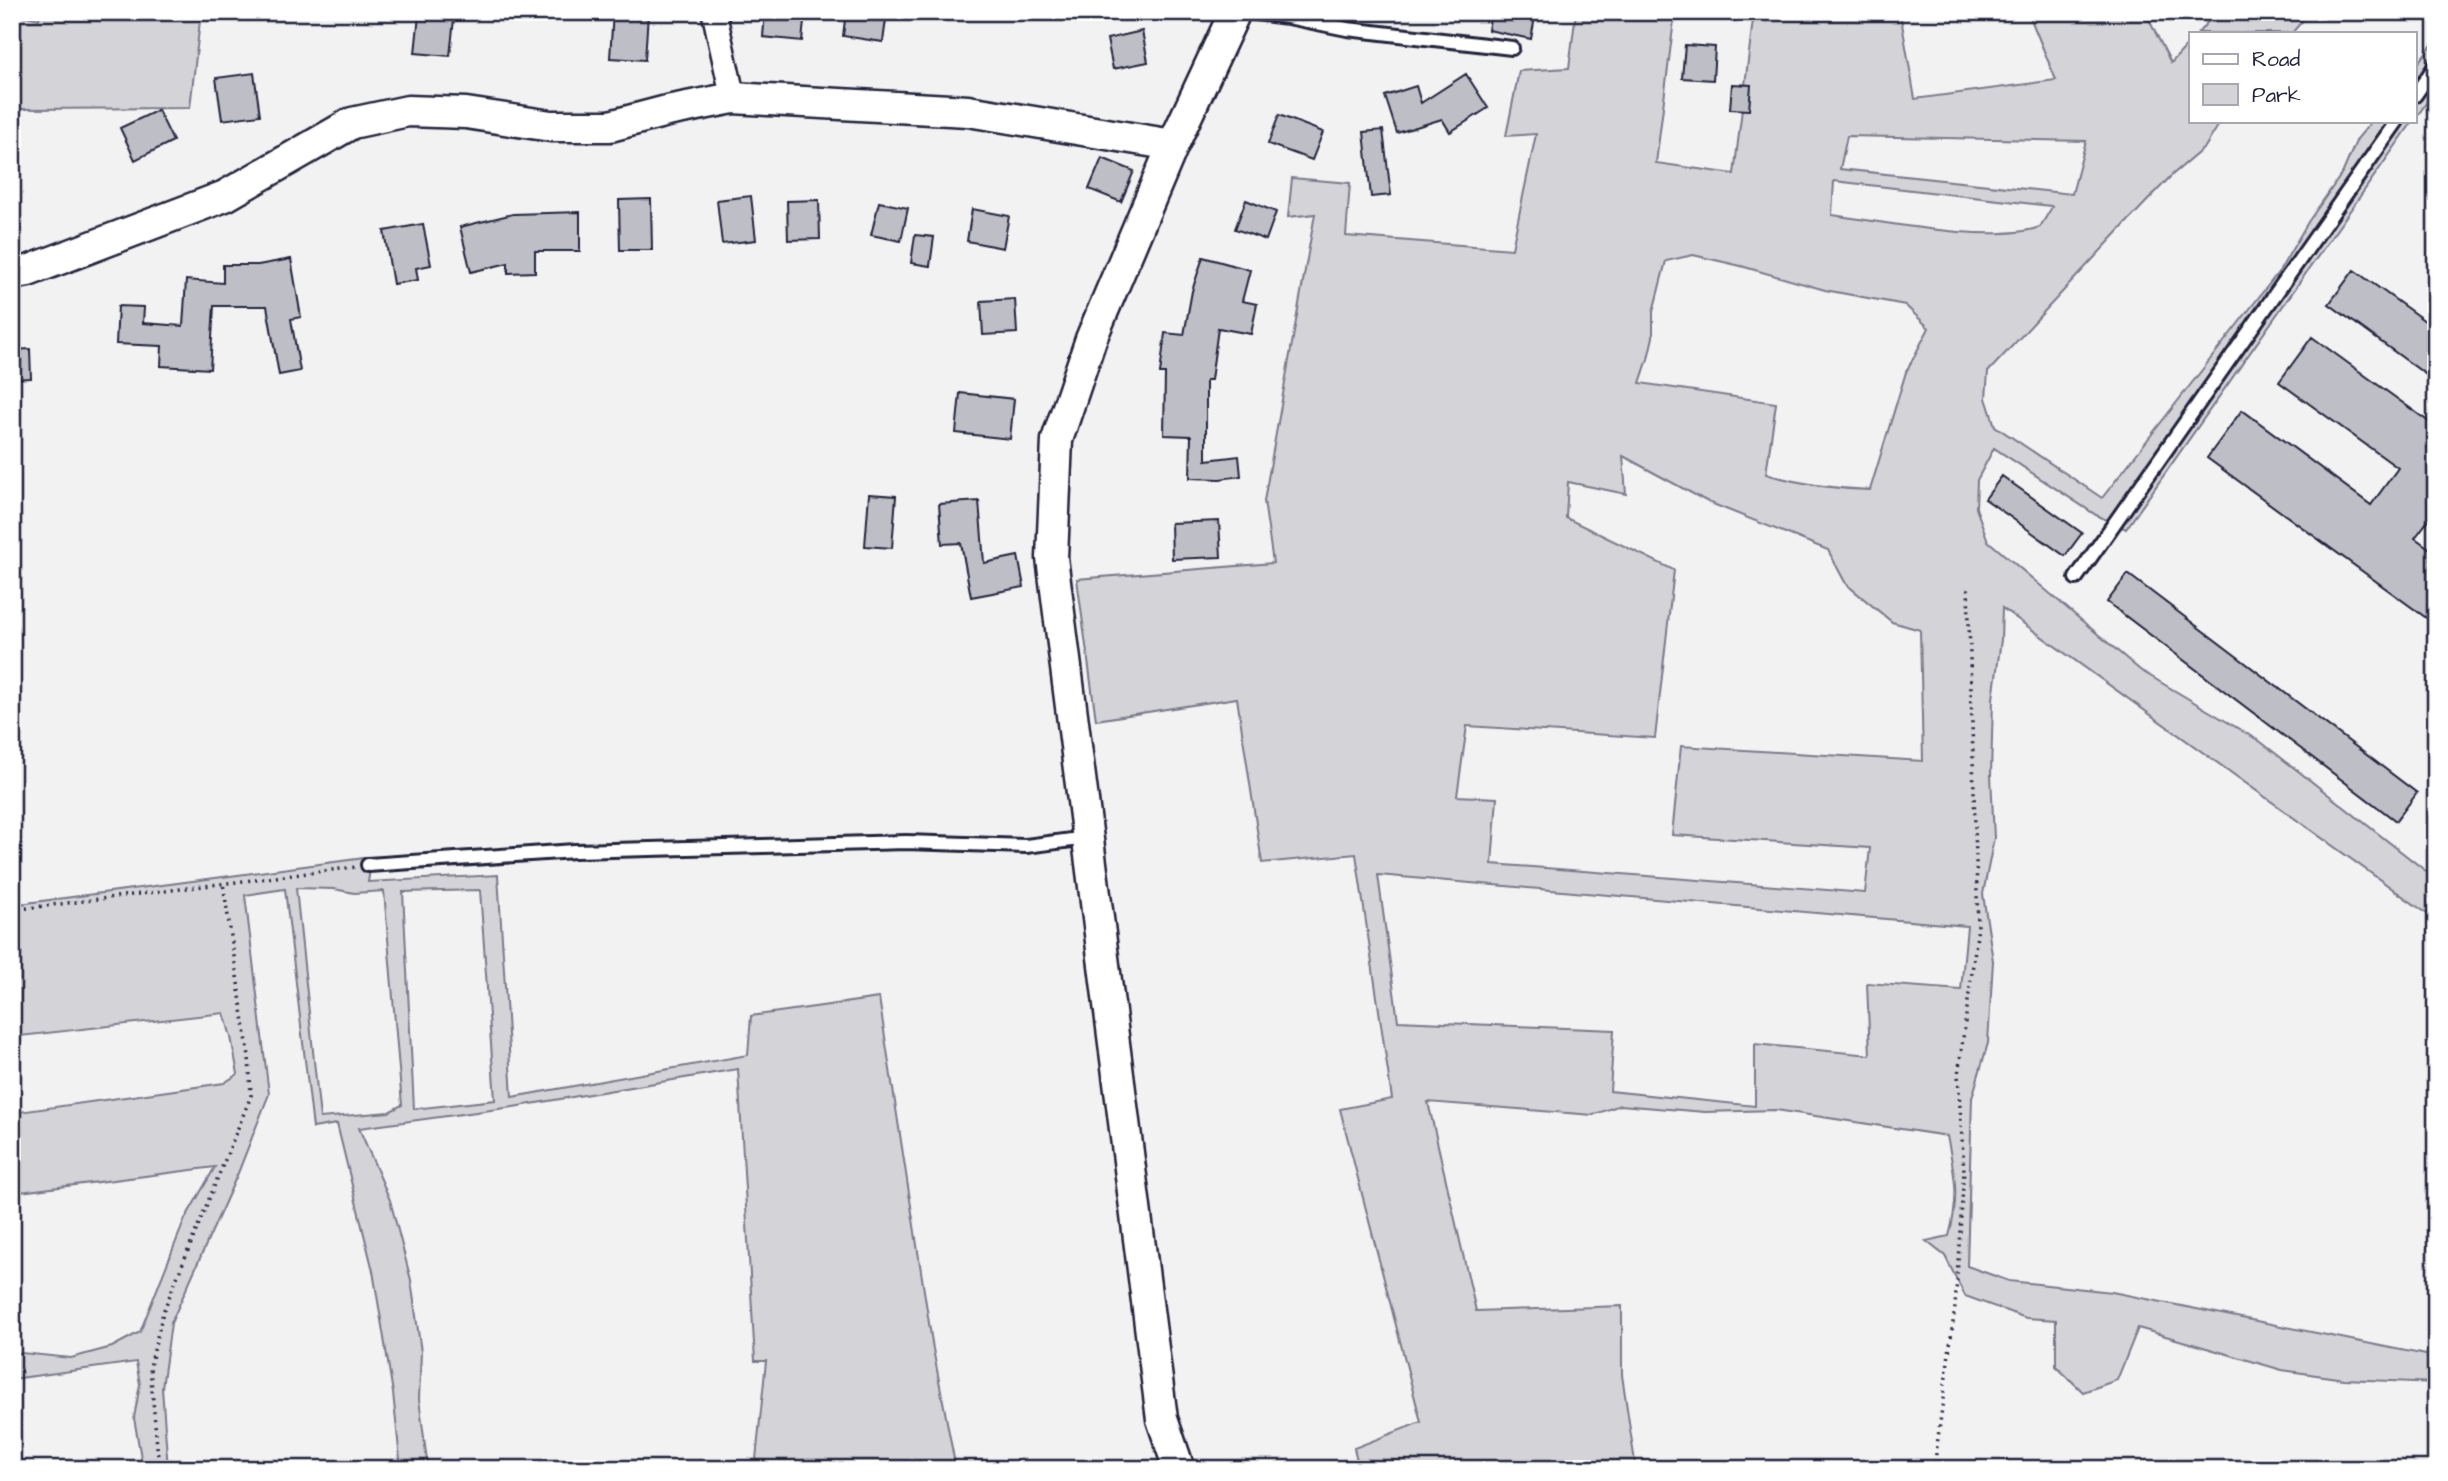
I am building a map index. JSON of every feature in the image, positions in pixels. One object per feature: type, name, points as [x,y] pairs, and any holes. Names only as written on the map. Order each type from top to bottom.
[{"type":"street","points":[[714,12],[733,98]]},
{"type":"street","points":[[1179,1469],[1162,1419],[1052,558],[1058,440],[1091,339],[1172,145],[1235,12]]},
{"type":"street","points":[[12,274],[28,271],[225,196],[352,123],[408,111],[466,113],[551,126],[610,126],[733,98],[968,111],[1172,145]]},
{"type":"lane","points":[[1246,12],[1347,29],[1512,48]]},
{"type":"lane","points":[[2416,94],[2436,65]]},
{"type":"lane","points":[[2076,578],[2396,122]]},
{"type":"lane","points":[[368,865],[631,850],[906,842],[1026,846],[1087,838]]},
{"type":"path","points":[[1934,1469],[1955,1307],[1964,1171],[1958,1075],[1978,928],[1968,588]]},
{"type":"path","points":[[12,910],[368,865]]},
{"type":"path","points":[[159,1469],[150,1367],[163,1312],[251,1096],[249,1056],[223,883]]},
{"type":"green space","points":[[12,12],[39,19],[40,12],[201,12],[190,108],[19,109],[12,112]]},
{"type":"green space","points":[[1576,12],[1675,12],[1656,163],[1734,174],[1754,12],[1900,12],[1915,99],[2056,80],[2030,17],[2037,12],[2145,12],[2171,63],[2189,43],[2189,122],[2220,122],[2205,147],[2172,175],[1988,372],[1986,398],[1995,426],[2102,498],[2280,270],[2308,222],[2343,172],[2357,139],[2371,122],[2412,122],[2126,529],[2096,515],[1994,448],[1977,480],[1976,508],[1988,541],[2140,670],[2261,742],[2436,879],[2436,920],[2002,608],[2001,640],[1993,699],[1991,775],[1994,838],[1983,894],[1993,961],[1988,1043],[1972,1098],[1967,1266],[2009,1281],[2112,1292],[2436,1357],[2436,1383],[2344,1379],[2282,1370],[2138,1328],[2117,1380],[2083,1392],[2056,1366],[2056,1320],[2026,1318],[1965,1296],[1945,1256],[1926,1241],[1949,1236],[1952,1222],[1955,1186],[1947,1136],[1776,1110],[1705,1112],[1620,1105],[1593,1115],[1428,1102],[1476,1311],[1622,1306],[1622,1375],[1636,1469],[1359,1469],[1354,1448],[1421,1422],[1340,1109],[1392,1099],[1356,854],[1262,863],[1237,698],[1096,720],[1077,579],[1273,563],[1264,501],[1315,214],[1288,217],[1292,178],[1350,183],[1346,236],[1512,249],[1536,134],[1506,136],[1519,71],[1569,68]],"holes":[[[1847,136],[2086,141],[2072,194],[1840,169]],[[1834,181],[2051,206],[2052,207],[2040,227],[2019,232],[1967,233],[1938,230],[1832,215]],[[1693,255],[1825,290],[1905,305],[1929,328],[1906,372],[1870,490],[1817,485],[1766,474],[1776,403],[1640,383],[1653,337],[1653,312],[1666,261]],[[1623,456],[1708,502],[1828,550],[1846,584],[1892,622],[1920,630],[1923,761],[1681,746],[1672,835],[1870,848],[1865,893],[1492,864],[1497,798],[1457,796],[1467,726],[1655,738],[1674,570],[1566,518],[1568,482],[1626,494]],[[1378,875],[1967,926],[1961,990],[1867,983],[1870,1055],[1755,1044],[1755,1106],[1610,1091],[1614,1030],[1398,1021]]]},
{"type":"green space","points":[[2216,12],[2310,12],[2293,32],[2199,32]]},
{"type":"green space","points":[[2436,40],[2436,89],[2416,118],[2416,65]]},
{"type":"green space","points":[[372,857],[368,882],[498,875],[512,1097],[748,1055],[751,1016],[879,998],[933,1349],[956,1469],[755,1469],[766,1361],[755,1361],[738,1069],[513,1107],[359,1128],[390,1200],[411,1280],[421,1352],[419,1399],[428,1469],[401,1469],[393,1393],[373,1271],[337,1124],[313,1128],[285,889],[245,895],[269,1094],[238,1173],[171,1323],[162,1388],[168,1469],[143,1469],[134,1418],[140,1384],[136,1362],[12,1379],[12,1352],[71,1358],[112,1347],[140,1332],[185,1219],[215,1167],[12,1193],[12,1113],[224,1083],[238,1074],[231,1037],[224,1013],[12,1037],[12,905]],"holes":[[[296,888],[334,889],[354,893],[384,891],[402,1105],[389,1112],[320,1118]],[[480,890],[495,1100],[414,1109],[403,892]]]},
{"type":"building","points":[[613,12],[648,13],[645,60],[610,58]]},
{"type":"building","points":[[765,12],[805,12],[802,41],[763,37]]},
{"type":"building","points":[[846,12],[887,12],[883,42],[843,36]]},
{"type":"building","points":[[1491,12],[1536,12],[1531,39],[1488,30]]},
{"type":"building","points":[[419,15],[454,19],[450,56],[415,53]]},
{"type":"building","points":[[1142,31],[1148,62],[1113,69],[1107,39]]},
{"type":"building","points":[[1685,45],[1715,47],[1713,80],[1682,78]]},
{"type":"building","points":[[254,73],[260,115],[222,120],[216,78]]},
{"type":"building","points":[[1466,74],[1488,108],[1450,132],[1442,119],[1397,133],[1385,96],[1416,86],[1421,103]]},
{"type":"building","points":[[1732,84],[1751,85],[1749,110],[1730,109]]},
{"type":"building","points":[[158,110],[173,141],[135,160],[120,128]]},
{"type":"building","points":[[1279,115],[1323,132],[1312,160],[1268,144]]},
{"type":"building","points":[[1383,130],[1391,195],[1371,197],[1364,132]]},
{"type":"building","points":[[1102,158],[1134,171],[1121,202],[1089,189]]},
{"type":"building","points":[[751,196],[756,240],[722,244],[717,200]]},
{"type":"building","points":[[651,199],[652,250],[620,250],[619,200]]},
{"type":"building","points":[[819,200],[820,239],[788,240],[787,201]]},
{"type":"building","points":[[1246,200],[1276,212],[1266,240],[1235,229]]},
{"type":"building","points":[[879,202],[908,208],[901,241],[871,235]]},
{"type":"building","points":[[972,209],[1009,216],[1003,248],[967,241]]},
{"type":"building","points":[[580,212],[580,251],[535,251],[535,272],[508,273],[508,263],[471,272],[460,227],[513,214]]},
{"type":"building","points":[[423,224],[431,265],[416,268],[418,280],[393,284],[384,231]]},
{"type":"building","points":[[915,235],[934,237],[930,266],[911,263]]},
{"type":"building","points":[[1203,257],[1250,270],[1242,301],[1257,304],[1251,334],[1218,328],[1211,380],[1206,380],[1206,460],[1239,456],[1241,476],[1220,479],[1190,478],[1191,436],[1164,435],[1165,374],[1160,374],[1165,333],[1184,335],[1192,291]]},
{"type":"building","points":[[291,259],[301,317],[291,319],[300,371],[279,375],[267,306],[214,306],[210,369],[161,366],[162,346],[116,344],[118,306],[144,307],[143,323],[183,326],[186,280],[223,283],[223,265],[258,265]]},
{"type":"building","points":[[2354,270],[2436,329],[2436,382],[2329,304]]},
{"type":"building","points":[[1015,299],[1017,333],[983,335],[981,301]]},
{"type":"building","points":[[2312,337],[2436,427],[2436,510],[2415,538],[2436,553],[2436,625],[2207,458],[2242,410],[2371,505],[2398,468],[2279,382]]},
{"type":"building","points":[[30,349],[31,378],[12,379],[12,350]]},
{"type":"building","points":[[960,393],[1014,399],[1010,439],[956,433]]},
{"type":"building","points":[[2002,476],[2082,533],[2065,556],[1985,499]]},
{"type":"building","points":[[869,494],[896,496],[892,548],[865,546]]},
{"type":"building","points":[[979,501],[984,563],[1018,556],[1024,587],[971,597],[961,543],[942,544],[939,504]]},
{"type":"building","points":[[1219,521],[1221,557],[1172,559],[1171,523]]},
{"type":"building","points":[[2128,574],[2417,793],[2396,821],[2107,602]]}]
